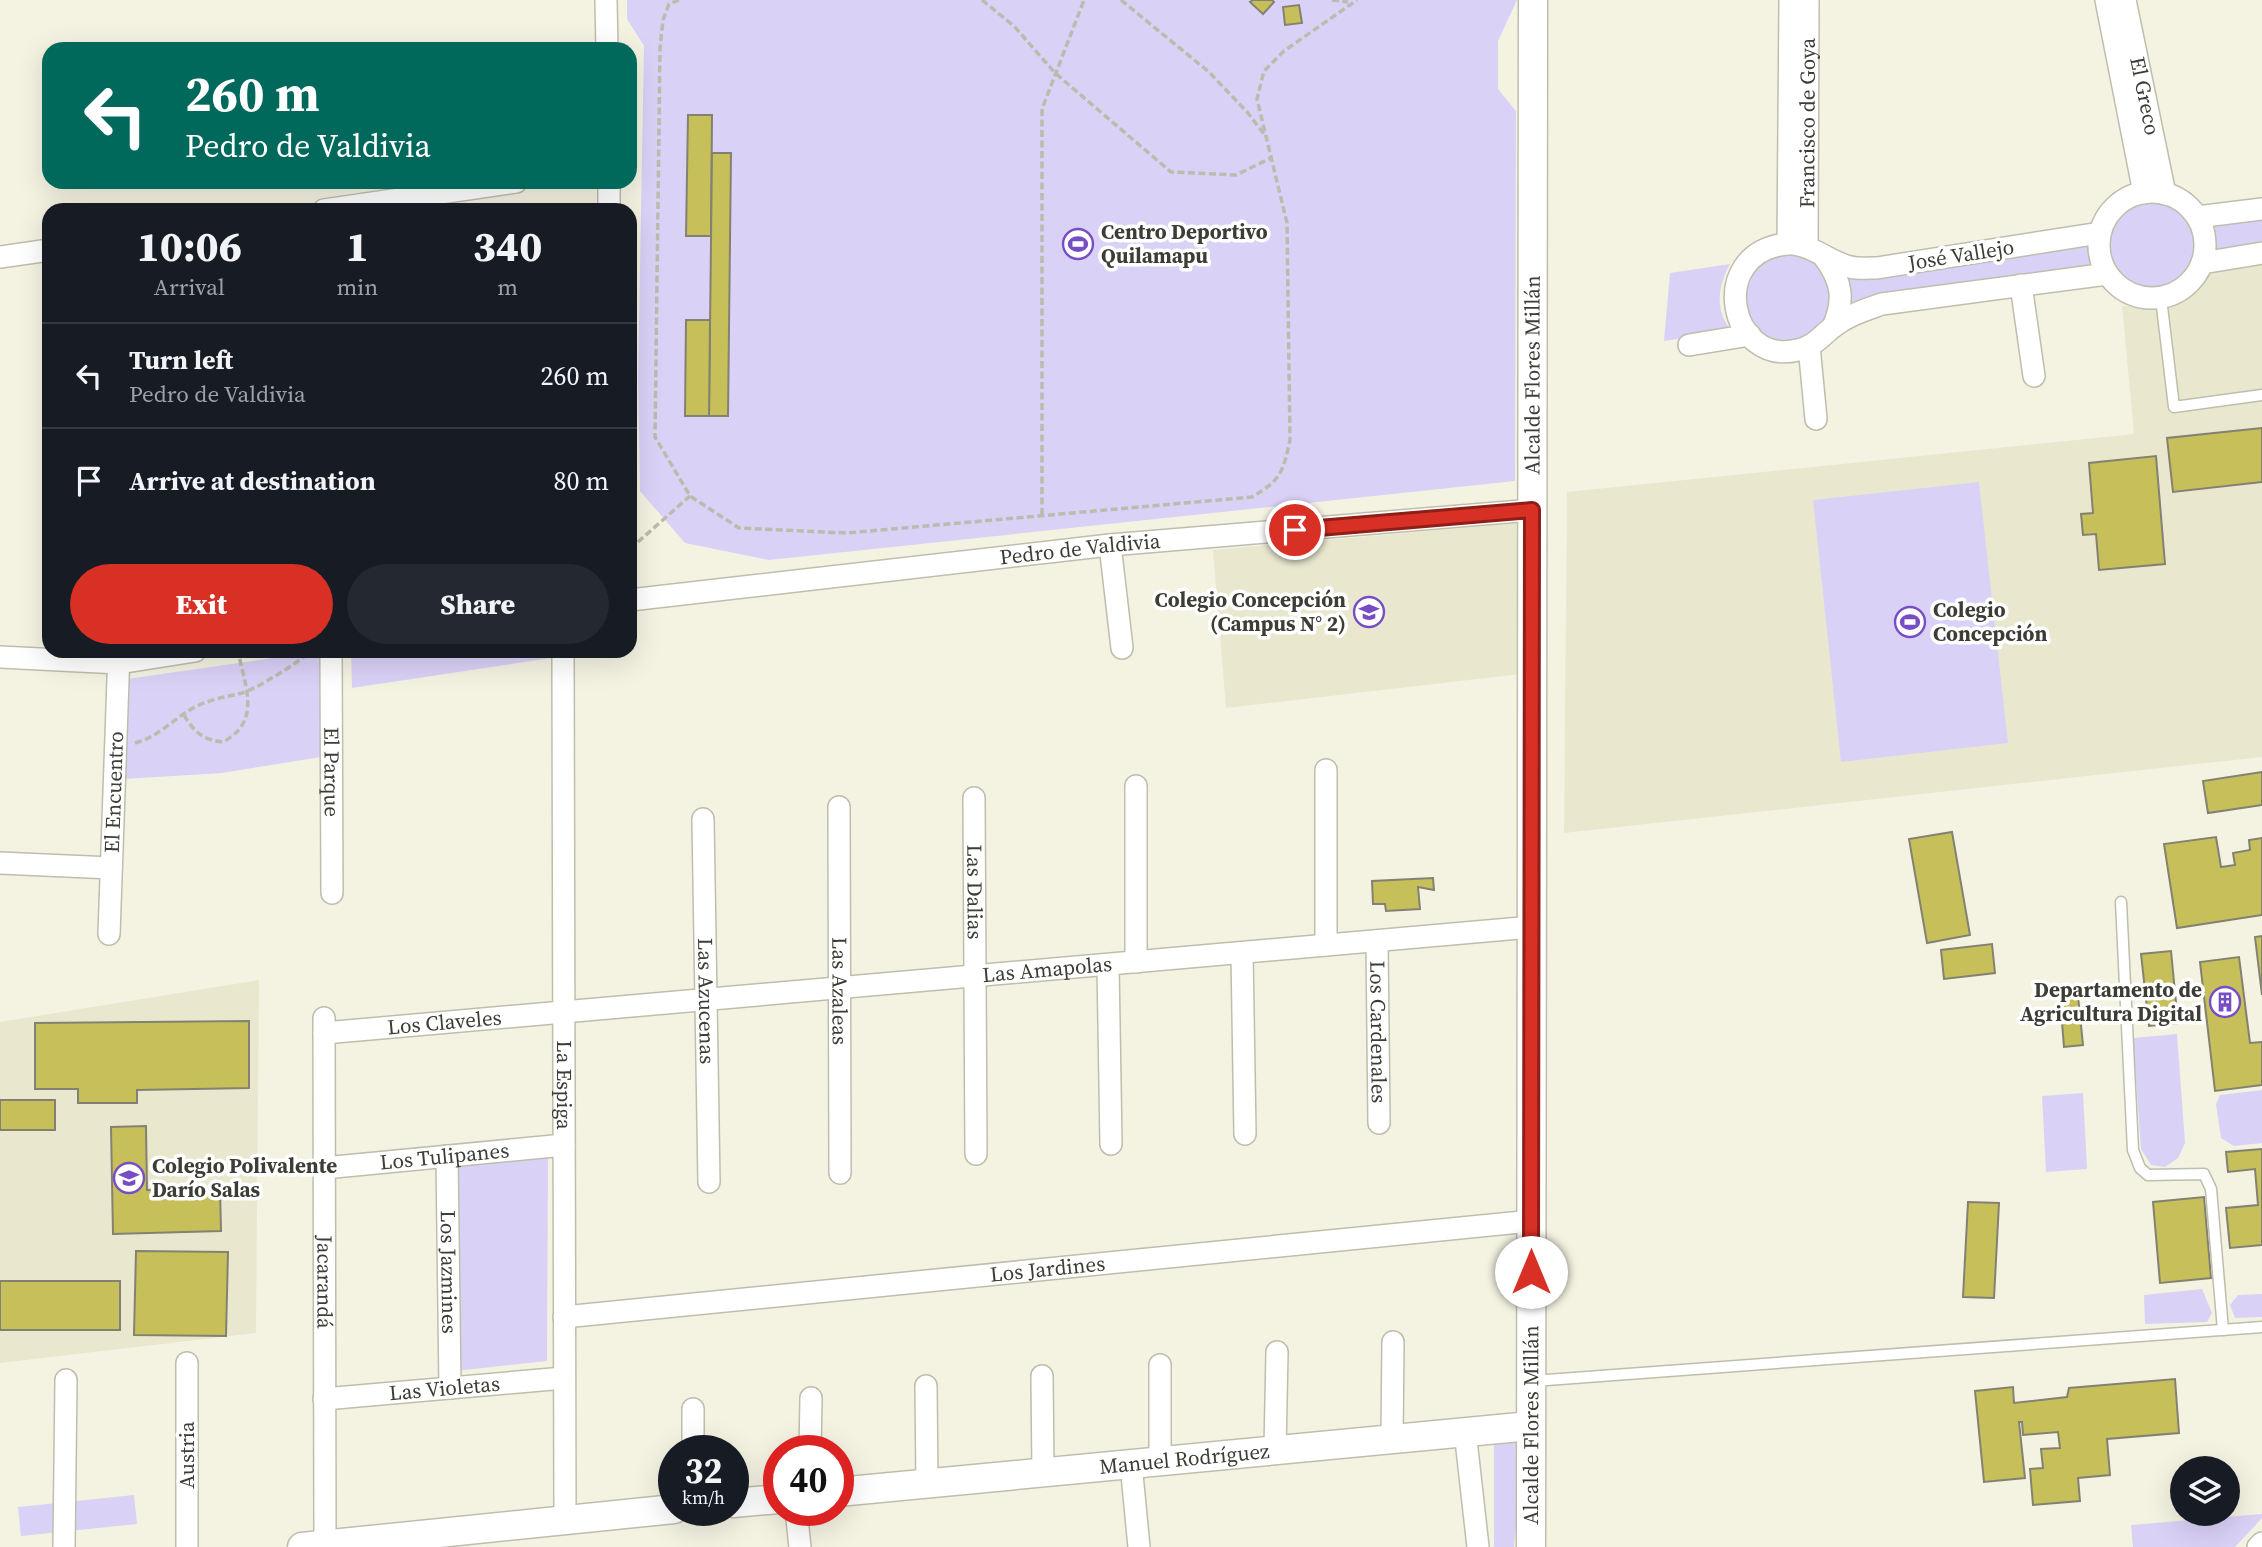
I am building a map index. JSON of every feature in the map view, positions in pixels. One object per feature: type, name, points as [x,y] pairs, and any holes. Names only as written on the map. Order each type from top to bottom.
[{"type":"street","points":[[606,0],[607,42]]},
{"type":"street","name":"Alcalde Flores Millán","points":[[1531,1547],[1533,0]]},
{"type":"street","name":"Francisco de Goya","points":[[1790,0],[1807,249]]},
{"type":"street","name":"Francisco de Goya","points":[[1807,249],[1808,0]]},
{"type":"street","name":"El Greco","points":[[2106,0],[2154,193]]},
{"type":"street","name":"El Greco","points":[[2125,0],[2154,193]]},
{"type":"street","points":[[372,203],[468,189]]},
{"type":"street","points":[[2154,193],[2183,202],[2197,217],[2205,239],[2202,263],[2193,279],[2179,292],[2161,298],[2145,298],[2130,294],[2106,274],[2099,254],[2100,233],[2116,206],[2129,197],[2154,193]]},
{"type":"street","points":[[2197,217],[2262,209]]},
{"type":"street","name":"José Vallejo","points":[[1807,249],[1851,267],[1877,268],[2100,233]]},
{"type":"street","points":[[1816,419],[1809,346],[1797,351],[1774,350],[1750,335],[1740,323],[1734,302],[1737,280],[1748,261],[1766,248],[1807,249],[1836,272],[1842,290],[1841,309],[1833,327]]},
{"type":"street","points":[[0,257],[42,251]]},
{"type":"street","points":[[2202,263],[2262,253]]},
{"type":"street","name":"José Vallejo","points":[[1809,346],[1857,312],[1882,304],[2106,274]]},
{"type":"street","name":"José Vallejo","points":[[2021,285],[2034,376]]},
{"type":"street","points":[[1689,345],[1750,335]]},
{"type":"street","name":"Pedro de Valdivia","points":[[637,599],[1110,545],[1532,510]]},
{"type":"street","points":[[1110,545],[1122,648]]},
{"type":"street","points":[[0,657],[42,657]]},
{"type":"street","name":"El Encuentro","points":[[109,934],[119,658]]},
{"type":"street","name":"El Parque","points":[[331,658],[332,893]]},
{"type":"street","name":"La Espiga","points":[[564,658],[565,1520]]},
{"type":"street","points":[[1326,770],[1326,946]]},
{"type":"street","points":[[1136,786],[1136,962]]},
{"type":"street","name":"Las Dalias","points":[[974,798],[976,1154]]},
{"type":"street","name":"Las Azaleas","points":[[839,807],[840,1172]]},
{"type":"street","name":"Las Azucenas","points":[[703,819],[709,1182]]},
{"type":"street","points":[[0,863],[111,868]]},
{"type":"street","name":"Las Amapolas","points":[[564,1013],[1531,927]]},
{"type":"street","name":"Los Cardenales","points":[[1377,941],[1380,1123]]},
{"type":"street","points":[[1242,953],[1245,1134]]},
{"type":"street","points":[[1108,965],[1111,1144]]},
{"type":"street","name":"Los Claveles","points":[[324,1026],[564,1013]]},
{"type":"street","name":"Jacarandá","points":[[314,1546],[324,1399],[324,1026]]},
{"type":"street","name":"Los Tulipanes","points":[[324,1168],[564,1145]]},
{"type":"street","name":"Los Jazmines","points":[[447,1156],[450,1388]]},
{"type":"street","name":"Los Jardines","points":[[564,1317],[1531,1221]]},
{"type":"street","points":[[1392,1438],[1393,1342]]},
{"type":"street","points":[[1275,1449],[1277,1352]]},
{"type":"street","name":"Austria","points":[[187,1363],[187,1547]]},
{"type":"street","points":[[1160,1365],[1160,1461]]},
{"type":"street","points":[[1042,1376],[1043,1472]]},
{"type":"street","name":"Las Violetas","points":[[324,1399],[564,1378]]},
{"type":"street","points":[[64,1547],[66,1380]]},
{"type":"street","points":[[926,1386],[927,1484]]},
{"type":"street","points":[[810,1435],[811,1398]]},
{"type":"street","points":[[693,1435],[694,1409]]},
{"type":"street","name":"Manuel Rodríguez","points":[[854,1491],[1530,1426]]},
{"type":"street","points":[[1465,1431],[1478,1547]]},
{"type":"street","points":[[1131,1464],[1139,1547]]},
{"type":"street","points":[[314,1546],[458,1539],[565,1520],[658,1511]]},
{"type":"street","points":[[798,1526],[800,1547]]},
{"type":"street","points":[[2258,1547],[2262,1543]]},
{"type":"lane","points":[[2161,298],[2174,407],[2262,394]]},
{"type":"lane","points":[[2121,902],[2133,1150],[2140,1168],[2148,1175],[2204,1174],[2211,1189],[2223,1329]]},
{"type":"lane","points":[[1531,1381],[2262,1327]]},
{"type":"path","points":[[679,0],[667,2],[660,48],[655,437],[690,496],[739,528],[847,533],[1252,497],[1275,484],[1284,467],[1290,440],[1287,223],[1257,99],[1264,71],[1284,51],[1350,2],[1357,0]]},
{"type":"path","points":[[982,0],[1014,26],[1055,73],[1171,172],[1236,175],[1271,158]]},
{"type":"path","points":[[1042,515],[1042,109],[1084,0]]},
{"type":"path","points":[[1121,0],[1209,72],[1266,136]]},
{"type":"path","points":[[1332,0],[1350,2]]},
{"type":"path","points":[[637,543],[690,496]]},
{"type":"path","points":[[184,715],[193,729],[207,740],[223,742],[244,725],[248,712],[239,658]]},
{"type":"path","points":[[116,747],[148,739],[215,698],[246,692],[304,658]]},
{"type":"shaded area","name":"Centro Deportivo Quilamapu","points":[[627,0],[1517,0],[1498,41],[1498,89],[1516,111],[1515,481],[769,560],[685,543],[640,491],[638,377],[644,46],[627,19]]},
{"type":"shaded area","points":[[2153,198],[2171,201],[2187,212],[2198,228],[2201,246],[2198,264],[2187,280],[2171,291],[2153,294],[2135,291],[2119,280],[2108,264],[2105,246],[2108,228],[2119,212],[2135,201]]},
{"type":"shaded area","points":[[2262,213],[2262,249],[2213,256],[2209,218]]},
{"type":"shaded area","points":[[2097,237],[2102,267],[1840,314],[1834,263]]},
{"type":"shaded area","points":[[1790,249],[1825,266],[1836,304],[1814,337],[1790,343],[1776,343],[1756,332],[1748,321],[1742,283],[1746,272],[1754,263]]},
{"type":"shaded area","name":"Colegio Concepción","points":[[2262,262],[2262,757],[1564,833],[1567,492],[2134,434],[2122,306],[2161,307],[2183,296],[2206,270]]},
{"type":"shaded area","points":[[1730,264],[1721,289],[1720,307],[1732,331],[1664,341],[1670,273]]},
{"type":"shaded area","name":"Colegio Concepción","points":[[1979,482],[2008,743],[1841,762],[1813,500]]},
{"type":"shaded area","name":"Colegio Concepción (Campus N° 2)","points":[[1519,523],[1521,674],[1226,708],[1213,550]]},
{"type":"shaded area","points":[[273,658],[322,658],[321,757],[222,773],[124,779],[127,679]]},
{"type":"shaded area","points":[[351,658],[551,658],[352,688]]},
{"type":"shaded area","name":"Colegio Polivalente Darío Salas","points":[[259,980],[256,1333],[0,1363],[0,1022]]},
{"type":"shaded area","points":[[2177,1034],[2185,1143],[2178,1158],[2165,1167],[2151,1165],[2141,1149],[2133,1038]]},
{"type":"shaded area","points":[[2262,1090],[2262,1143],[2234,1146],[2221,1138],[2216,1104],[2220,1095]]},
{"type":"shaded area","points":[[2083,1093],[2087,1169],[2046,1172],[2042,1096]]},
{"type":"shaded area","points":[[548,1157],[547,1361],[455,1371],[456,1165]]},
{"type":"shaded area","points":[[2202,1289],[2212,1313],[2207,1322],[2145,1324],[2144,1295]]},
{"type":"shaded area","points":[[2262,1294],[2262,1317],[2235,1318],[2230,1305],[2238,1295]]},
{"type":"shaded area","points":[[1524,1435],[1514,1547],[1494,1547],[1494,1439]]},
{"type":"shaded area","points":[[134,1495],[137,1524],[21,1536],[18,1507]]},
{"type":"shaded area","points":[[2262,1514],[2262,1518],[2235,1547],[2133,1547],[2131,1525],[2170,1522],[2170,1526],[2240,1526],[2240,1516]]},
{"type":"building","points":[[1250,2],[1274,2],[1263,14]]},
{"type":"building","points":[[1299,5],[1302,23],[1285,25],[1283,7]]},
{"type":"building","points":[[688,115],[712,115],[711,236],[686,236]]},
{"type":"building","points":[[712,153],[731,153],[728,416],[709,416]]},
{"type":"building","points":[[686,320],[710,320],[709,416],[685,416]]},
{"type":"building","points":[[2262,428],[2262,482],[2173,492],[2167,438]]},
{"type":"building","points":[[2156,456],[2165,564],[2099,570],[2096,534],[2083,535],[2081,514],[2093,513],[2089,463]]},
{"type":"building","points":[[2262,772],[2262,805],[2208,813],[2203,781]]},
{"type":"building","points":[[1952,832],[1970,935],[1927,943],[1909,839]]},
{"type":"building","points":[[2216,837],[2221,867],[2235,865],[2233,853],[2250,850],[2249,840],[2262,838],[2262,915],[2177,928],[2164,844]]},
{"type":"building","points":[[1433,878],[1434,890],[1418,887],[1420,909],[1386,911],[1385,904],[1373,904],[1372,881]]},
{"type":"building","points":[[2262,936],[2262,995],[2255,937]]},
{"type":"building","points":[[1992,944],[1995,973],[1944,979],[1941,950]]},
{"type":"building","points":[[2171,951],[2178,1023],[2149,1026],[2141,954]]},
{"type":"building","name":"Departamento de Agricultura Digital","points":[[2239,957],[2250,1043],[2262,1042],[2262,1085],[2215,1091],[2200,962]]},
{"type":"building","points":[[2078,996],[2083,1045],[2064,1047],[2060,998]]},
{"type":"building","points":[[249,1021],[249,1088],[137,1090],[137,1103],[78,1103],[78,1089],[35,1089],[35,1023]]},
{"type":"building","points":[[0,1100],[55,1100],[55,1130],[0,1130]]},
{"type":"building","points":[[146,1126],[147,1190],[220,1188],[221,1231],[113,1234],[111,1127]]},
{"type":"building","points":[[2262,1149],[2262,1245],[2230,1248],[2226,1208],[2258,1205],[2255,1169],[2228,1172],[2226,1152]]},
{"type":"building","points":[[2204,1197],[2211,1278],[2160,1283],[2153,1202]]},
{"type":"building","points":[[1968,1202],[1999,1203],[1994,1298],[1963,1297]]},
{"type":"building","points":[[136,1251],[228,1252],[226,1336],[134,1335]]},
{"type":"building","points":[[0,1281],[120,1281],[120,1330],[0,1330]]},
{"type":"building","points":[[2175,1379],[2179,1433],[2107,1439],[2110,1475],[2078,1478],[2080,1501],[2033,1505],[2030,1469],[2043,1468],[2041,1449],[2060,1448],[2058,1432],[2023,1435],[2022,1422],[2019,1422],[2025,1478],[1984,1482],[1975,1391],[2013,1387],[2014,1403],[2067,1397],[2069,1388]]},
{"type":"place","name":"Centro Deportivo Quilamapu","points":[[1078,244]]},
{"type":"place","name":"Colegio Concepción (Campus N° 2)","points":[[1369,612]]},
{"type":"place","name":"Colegio Concepción","points":[[1910,622]]},
{"type":"place","name":"Departamento de Agricultura Digital","points":[[2225,1002]]},
{"type":"place","name":"Colegio Polivalente Darío Salas","points":[[129,1178]]},
{"type":"route","points":[[1295,530],[1532,510],[1531,1272]]}]
